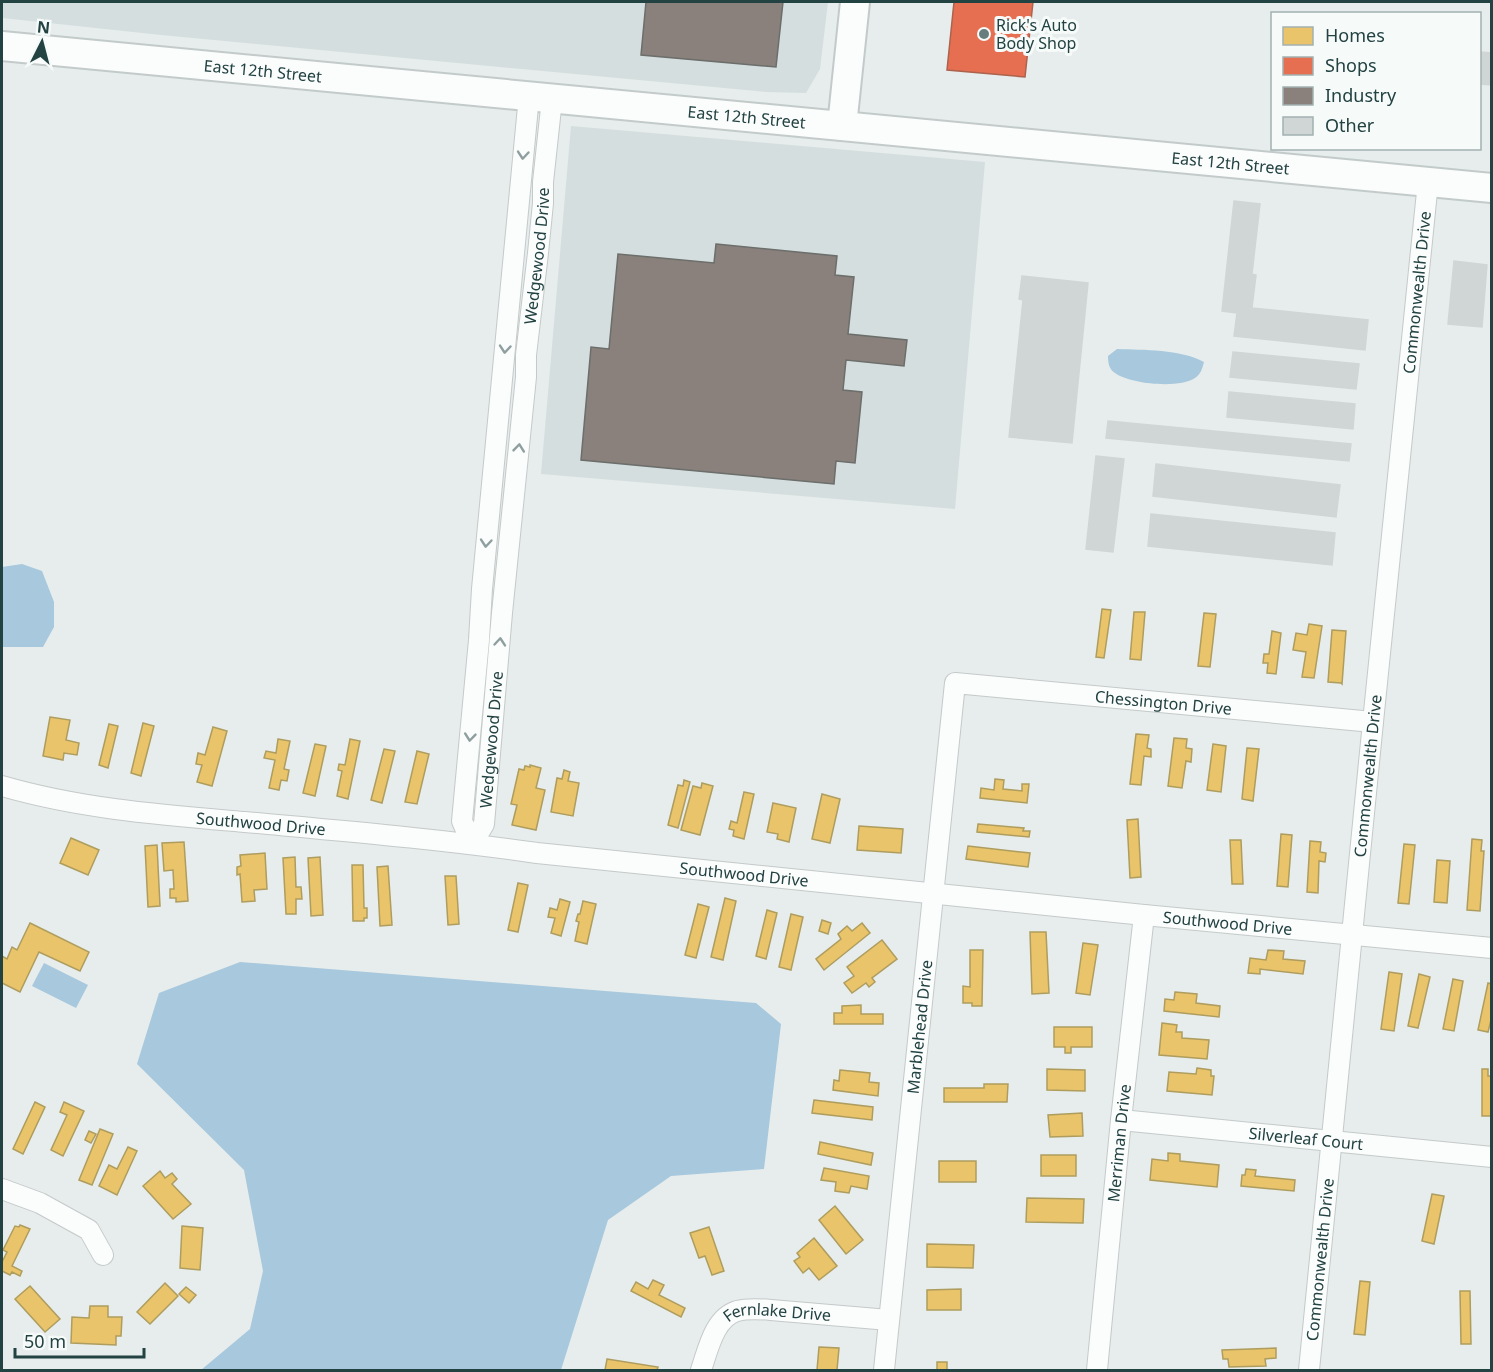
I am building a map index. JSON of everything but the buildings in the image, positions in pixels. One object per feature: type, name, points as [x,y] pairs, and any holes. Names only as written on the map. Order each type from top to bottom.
[{"type":"street","points":[[842,126],[855,2]]},
{"type":"street","name":"East 12th Street","points":[[2,46],[1491,188]]},
{"type":"street","name":"Wedgewood Drive","points":[[472,844],[462,821],[480,640],[482,590],[540,98]]},
{"type":"street","name":"Commonwealth Drive","points":[[1312,1370],[1331,1142],[1428,182]]},
{"type":"street","name":"Chessington Drive","points":[[955,683],[1373,722]]},
{"type":"street","name":"Marblehead Drive","points":[[884,1371],[955,683]]},
{"type":"street","name":"Southwood Drive","points":[[2,789],[116,810],[472,844],[537,853],[1144,915],[1491,948]]},
{"type":"street","name":"Merriman Drive","points":[[1097,1371],[1121,1120],[1144,915]]},
{"type":"street","name":"Silverleaf Court","points":[[1121,1120],[1491,1157]]},
{"type":"street","points":[[2,1188],[40,1203],[89,1230],[103,1256]]},
{"type":"street","name":"Fernlake Drive","points":[[701,1371],[716,1329],[723,1320],[736,1311],[771,1310],[889,1320]]},
{"type":"shaded area","points":[[2,2],[828,2],[820,69],[806,93],[766,92],[2,18]]},
{"type":"shaded area","points":[[571,126],[985,162],[955,509],[541,474]]},
{"type":"water","points":[[1117,349],[1173,352],[1204,362],[1199,375],[1195,378],[1178,383],[1155,384],[1122,377],[1111,370],[1108,356]]},
{"type":"water","points":[[22,564],[42,571],[54,602],[54,627],[43,647],[2,647],[2,567]]},
{"type":"water","points":[[240,962],[756,1003],[781,1024],[764,1169],[671,1176],[608,1220],[561,1370],[201,1370],[250,1329],[263,1271],[244,1170],[137,1064],[159,993]]},
{"type":"water","points":[[44,963],[88,985],[76,1008],[32,986]]},
{"type":"place","name":"Rick's Auto Body Shop","points":[[984,34]]}]
